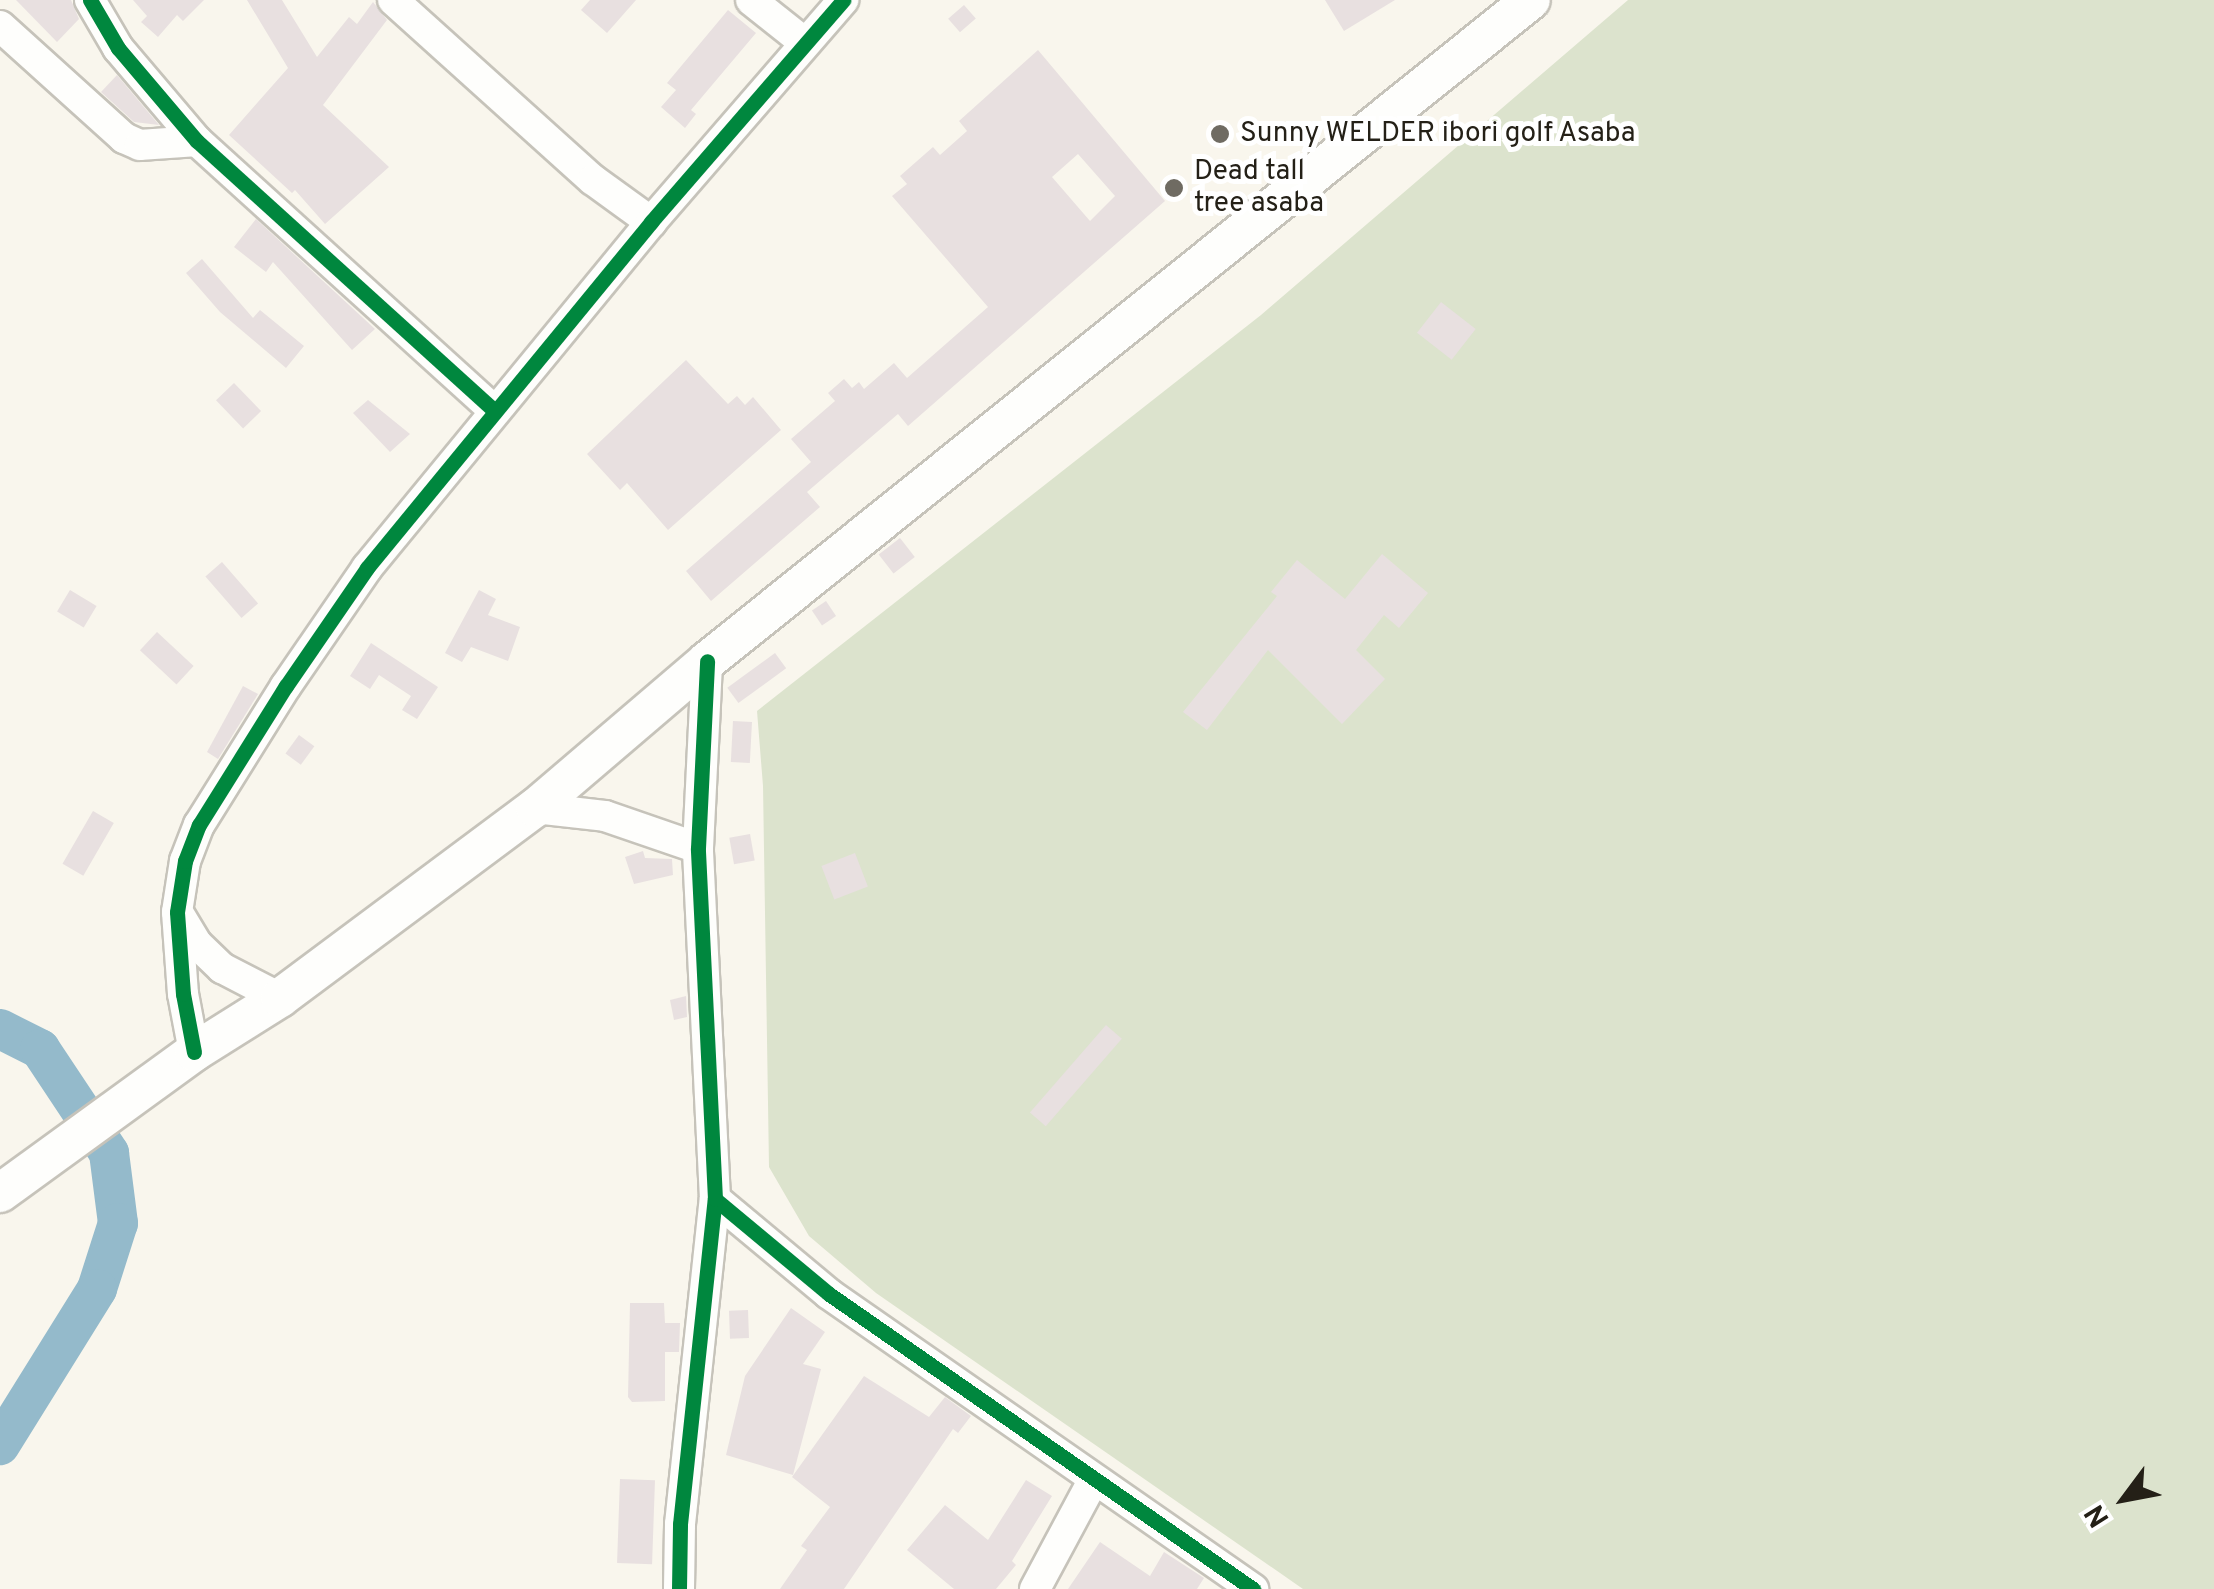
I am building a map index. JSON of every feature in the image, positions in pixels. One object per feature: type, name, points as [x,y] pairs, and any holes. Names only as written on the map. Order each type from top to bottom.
[{"type":"main road","points":[[0,1193],[194,1052],[280,998],[534,808],[707,661],[1532,0]]},
{"type":"street","points":[[90,0],[118,48],[197,141],[496,411]]},
{"type":"street","points":[[394,0],[593,180],[652,222]]},
{"type":"street","points":[[751,0],[804,43]]},
{"type":"street","points":[[194,1052],[183,994],[178,912],[185,861],[199,825],[286,686],[367,568],[652,222],[842,0]]},
{"type":"street","points":[[0,26],[124,138],[140,144],[197,141]]},
{"type":"street","points":[[680,1589],[680,1524],[714,1198],[698,848],[707,661]]},
{"type":"street","points":[[534,808],[606,816],[698,848]]},
{"type":"street","points":[[178,912],[197,944],[222,968],[280,998]]},
{"type":"street","points":[[714,1198],[829,1294],[1093,1480],[1223,1580],[1252,1589]]},
{"type":"street","points":[[1035,1589],[1093,1480]]},
{"type":"green space","points":[[1628,0],[2214,0],[2214,1589],[1303,1589],[876,1293],[809,1236],[769,1167],[763,786],[757,711],[1261,315]]},
{"type":"building","points":[[16,0],[71,0],[79,19],[57,42]]},
{"type":"building","points":[[133,0],[204,0],[183,21],[177,15],[158,37],[141,22],[147,16]]},
{"type":"building","points":[[247,0],[282,0],[317,57],[349,17],[357,24],[373,2],[387,20],[323,105],[389,167],[325,224],[295,190],[292,193],[229,135],[288,68]]},
{"type":"building","points":[[590,0],[636,0],[607,33],[581,10]]},
{"type":"building","points":[[1325,0],[1395,0],[1344,31]]},
{"type":"building","points":[[964,5],[976,19],[960,32],[948,19]]},
{"type":"building","points":[[728,10],[756,33],[691,110],[696,114],[685,128],[661,107],[676,90],[667,83]]},
{"type":"building","points":[[1038,50],[1165,201],[908,426],[898,414],[807,492],[820,507],[711,601],[686,571],[811,462],[791,439],[835,401],[828,393],[844,379],[852,388],[859,382],[864,389],[894,363],[907,378],[988,307],[892,196],[907,184],[900,176],[933,147],[940,155],[967,131],[959,121]],"holes":[[[1078,154],[1115,196],[1090,221],[1052,177]]]},
{"type":"building","points":[[117,75],[159,125],[134,122],[101,92]]},
{"type":"building","points":[[256,219],[375,329],[352,350],[273,262],[266,272],[234,247]]},
{"type":"building","points":[[202,259],[253,318],[260,310],[304,346],[286,368],[220,312],[186,273]]},
{"type":"building","points":[[1441,302],[1476,329],[1452,360],[1417,333]]},
{"type":"building","points":[[686,360],[728,404],[737,396],[745,405],[753,397],[781,430],[668,530],[627,483],[620,490],[587,454]]},
{"type":"building","points":[[234,383],[261,411],[243,428],[216,400]]},
{"type":"building","points":[[368,400],[410,434],[390,452],[353,413]]},
{"type":"building","points":[[900,538],[915,557],[893,574],[879,555]]},
{"type":"building","points":[[1382,554],[1428,593],[1399,628],[1384,615],[1356,650],[1385,679],[1342,724],[1268,650],[1207,730],[1183,712],[1277,596],[1271,592],[1297,560],[1345,599]]},
{"type":"building","points":[[222,562],[258,604],[241,618],[205,576]]},
{"type":"building","points":[[70,590],[97,606],[84,627],[57,611]]},
{"type":"building","points":[[479,590],[496,599],[488,615],[520,627],[508,661],[471,647],[462,662],[445,653]]},
{"type":"building","points":[[826,601],[836,616],[822,625],[812,611]]},
{"type":"building","points":[[157,632],[194,666],[177,684],[140,650]]},
{"type":"building","points":[[371,643],[438,687],[417,719],[402,710],[411,696],[379,675],[370,689],[350,676]]},
{"type":"building","points":[[775,653],[786,668],[738,703],[727,688]]},
{"type":"building","points":[[243,686],[258,694],[218,759],[207,752]]},
{"type":"building","points":[[733,721],[752,722],[750,763],[731,762]]},
{"type":"building","points":[[299,735],[314,746],[301,765],[285,754]]},
{"type":"building","points":[[93,811],[114,823],[83,876],[62,864]]},
{"type":"building","points":[[750,834],[755,861],[734,864],[729,838]]},
{"type":"building","points":[[643,851],[645,858],[672,859],[673,875],[634,884],[625,857]]},
{"type":"building","points":[[855,853],[868,887],[834,900],[821,866]]},
{"type":"building","points":[[686,996],[687,1017],[674,1020],[670,1000]]},
{"type":"building","points":[[1106,1025],[1122,1039],[1046,1126],[1030,1113]]},
{"type":"building","points":[[630,1303],[664,1303],[665,1323],[680,1323],[679,1352],[665,1352],[665,1401],[632,1402],[628,1397]]},
{"type":"building","points":[[791,1308],[825,1332],[803,1364],[821,1369],[793,1475],[726,1455],[745,1376]]},
{"type":"building","points":[[748,1310],[749,1338],[730,1339],[729,1311]]},
{"type":"building","points":[[864,1376],[929,1417],[945,1397],[971,1416],[958,1433],[953,1429],[844,1589],[780,1589],[807,1550],[801,1546],[830,1507],[792,1477]]},
{"type":"building","points":[[620,1479],[655,1480],[652,1564],[617,1563]]},
{"type":"building","points":[[1026,1480],[1052,1496],[1012,1561],[1016,1565],[996,1589],[954,1589],[907,1550],[945,1505],[988,1540]]},
{"type":"building","points":[[1100,1542],[1150,1576],[1164,1552],[1204,1578],[1197,1589],[1068,1589]]},
{"type":"waterway","points":[[0,1029],[40,1049],[109,1153],[118,1223],[97,1289],[0,1445]]},
{"type":"cycle path","points":[[90,0],[118,48],[197,141],[495,411]]},
{"type":"cycle path","points":[[194,1052],[183,994],[177,912],[185,861],[199,825],[286,686],[367,568],[651,222],[843,0]]},
{"type":"cycle path","points":[[679,1589],[680,1524],[715,1199],[698,848],[707,661]]},
{"type":"cycle path","points":[[715,1199],[829,1294],[1253,1589]]},
{"type":"place","name":"Sunny WELDER ibori golf Asaba","points":[[1220,134]]},
{"type":"place","name":"Dead tall tree asaba","points":[[1174,188]]}]
